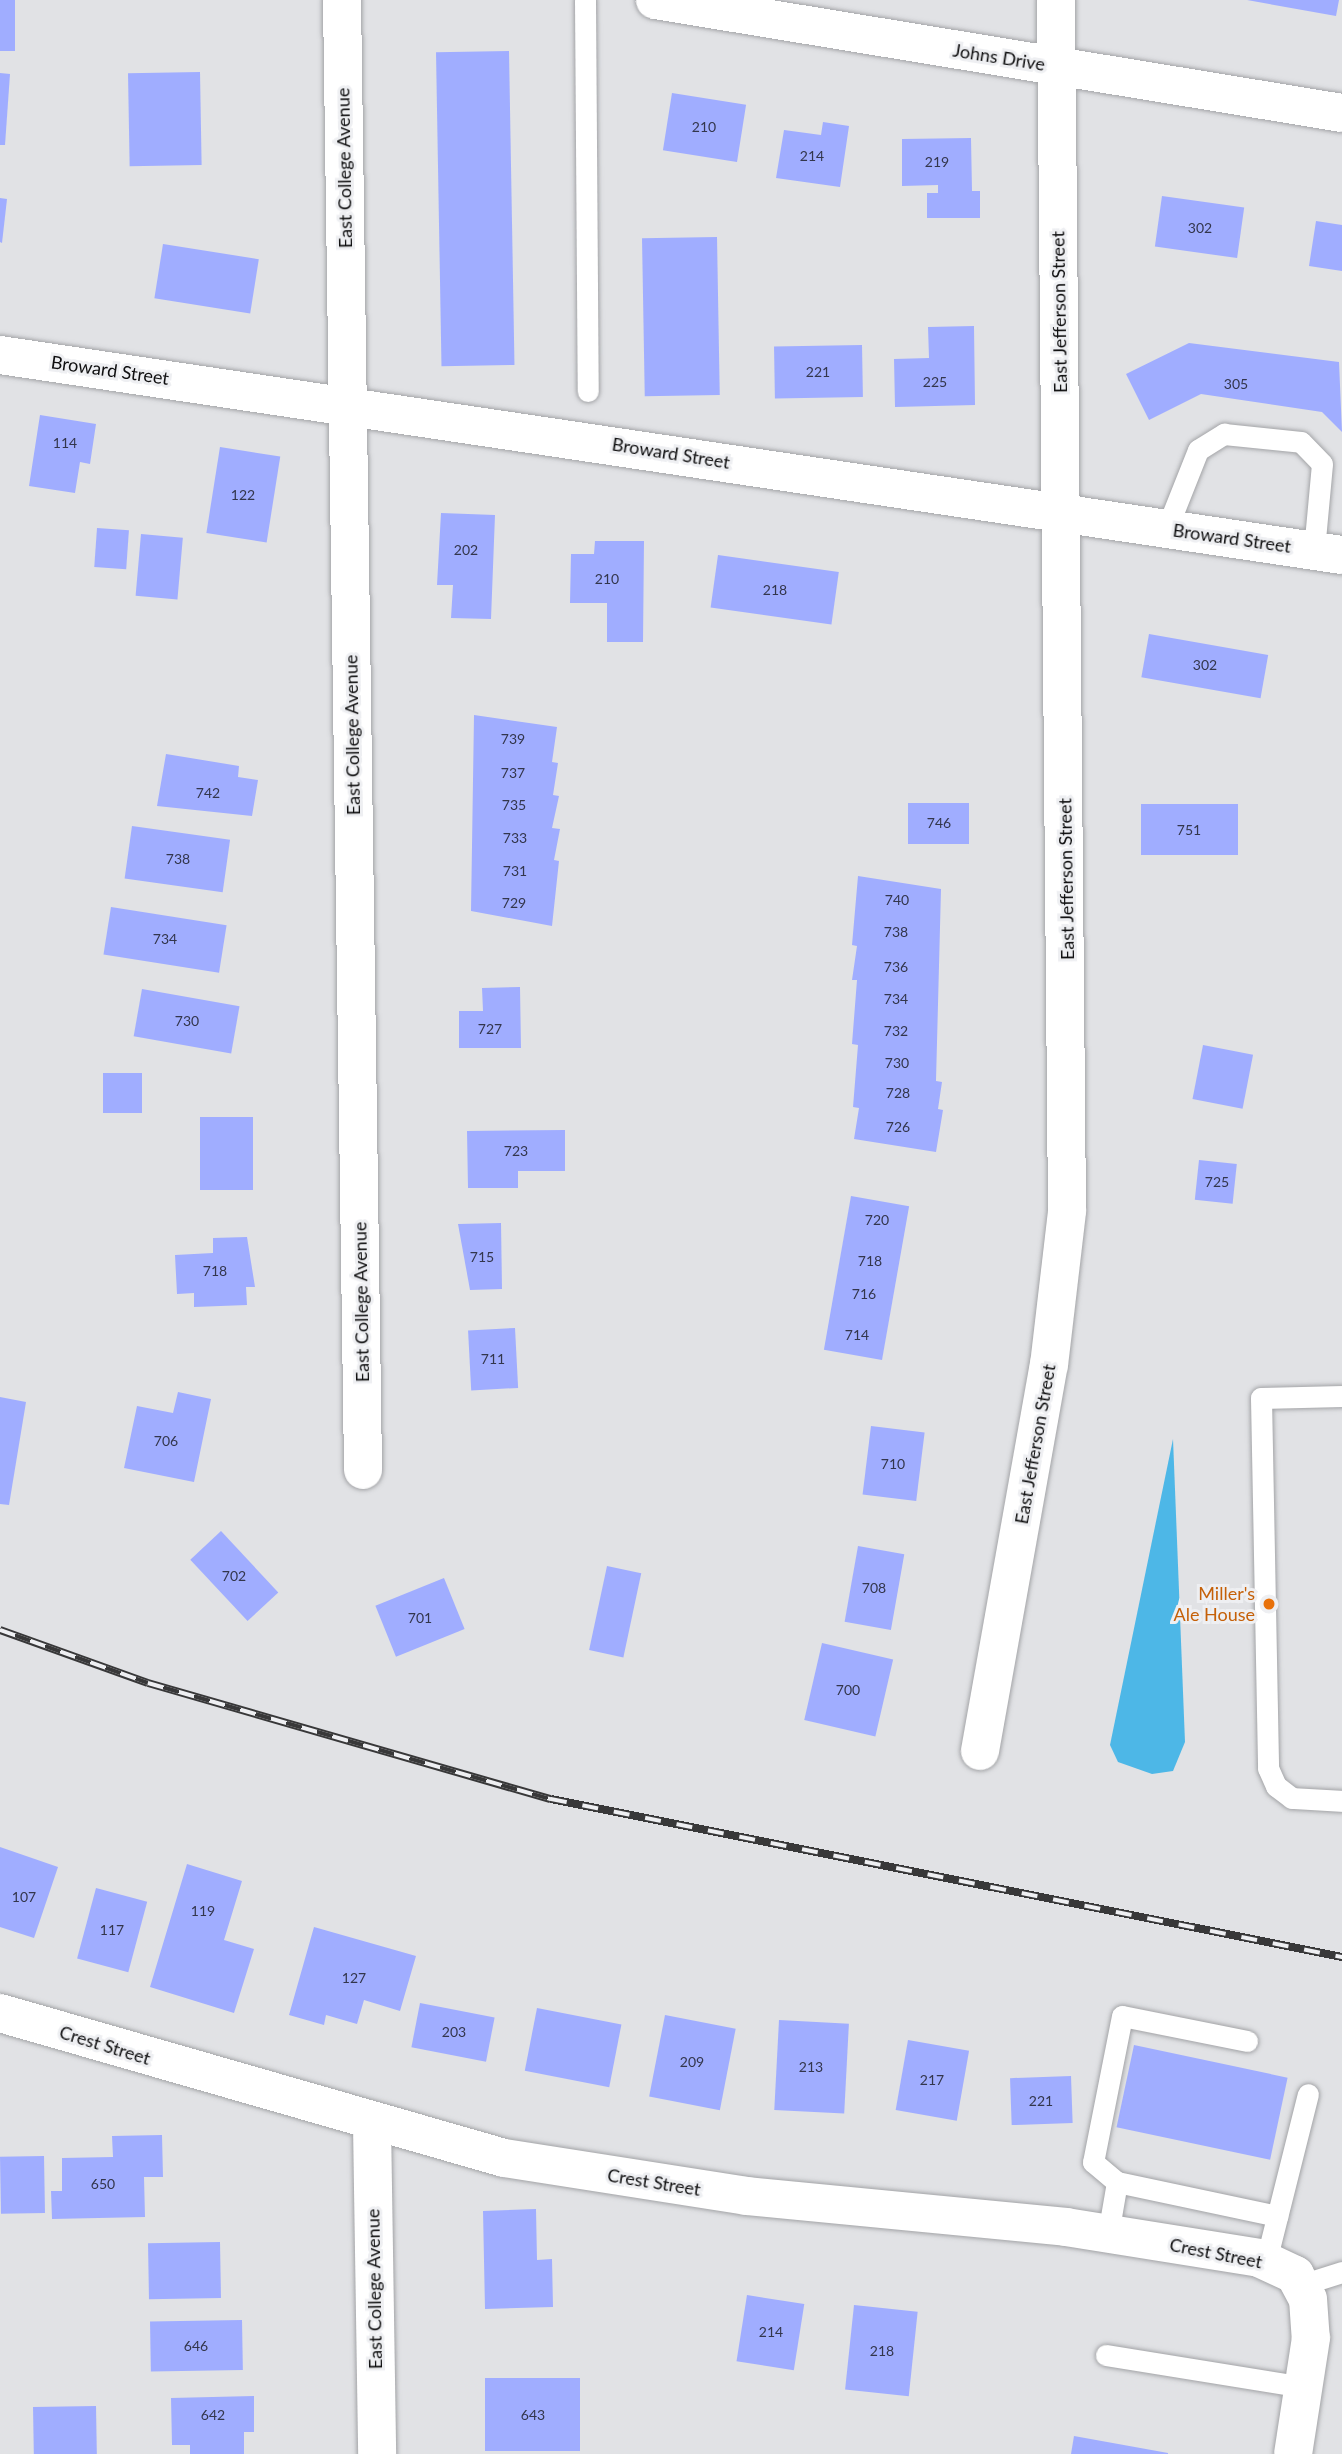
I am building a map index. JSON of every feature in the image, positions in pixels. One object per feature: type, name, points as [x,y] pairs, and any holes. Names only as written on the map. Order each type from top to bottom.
[{"type":"street","name":"East College Avenue","points":[[342,0],[363,1470]]},
{"type":"street","name":"Johns Drive","points":[[655,0],[1342,113]]},
{"type":"street","name":"East Jefferson Street","points":[[980,1751],[1049,1365],[1067,1211],[1056,0]]},
{"type":"street","name":"Broward Street","points":[[0,355],[347,404],[1328,552]]},
{"type":"street","name":"Crest Street","points":[[0,2013],[372,2124],[504,2158],[746,2196],[1108,2234],[1266,2262],[1295,2275],[1304,2292]]},
{"type":"street","name":"East College Avenue","points":[[372,2124],[376,2454]]},
{"type":"street","points":[[1293,2454],[1303,2387],[1304,2292]]},
{"type":"lane","points":[[585,0],[588,391]]},
{"type":"lane","points":[[1167,528],[1198,450],[1224,434],[1301,442],[1322,464],[1328,552]]},
{"type":"lane","points":[[1342,1396],[1261,1398],[1268,1768],[1292,1798],[1342,1801]]},
{"type":"lane","points":[[1247,2041],[1122,2016],[1093,2162],[1117,2182],[1277,2216]]},
{"type":"lane","points":[[1266,2262],[1308,2094]]},
{"type":"lane","points":[[1108,2234],[1117,2182]]},
{"type":"lane","points":[[1304,2292],[1342,2272]]},
{"type":"lane","points":[[1107,2355],[1303,2387]]},
{"type":"water","points":[[1173,1439],[1185,1742],[1173,1771],[1152,1774],[1118,1762],[1110,1745]]},
{"type":"building","points":[[0,0],[15,0],[15,51],[0,51]]},
{"type":"building","points":[[1247,0],[1339,0],[1336,16]]},
{"type":"building","points":[[509,51],[514,365],[441,366],[436,52]]},
{"type":"building","points":[[200,72],[202,165],[130,166],[128,73]]},
{"type":"building","points":[[0,73],[10,74],[5,145],[0,145]]},
{"type":"building","points":[[672,93],[746,105],[737,162],[663,150]]},
{"type":"building","points":[[823,122],[849,126],[840,187],[776,178],[784,130],[821,135]]},
{"type":"building","points":[[971,138],[972,191],[980,191],[980,218],[927,218],[927,193],[938,193],[938,185],[902,186],[902,139]]},
{"type":"building","points":[[1162,196],[1244,208],[1237,258],[1155,247]]},
{"type":"building","points":[[0,198],[7,199],[2,243],[0,242]]},
{"type":"building","points":[[1316,221],[1342,225],[1342,271],[1309,266]]},
{"type":"building","points":[[717,237],[720,395],[645,396],[642,238]]},
{"type":"building","points":[[163,244],[259,259],[250,313],[154,298]]},
{"type":"building","points":[[974,326],[975,405],[895,407],[894,359],[929,358],[928,327]]},
{"type":"building","points":[[1189,343],[1339,362],[1342,432],[1322,412],[1201,394],[1149,420],[1126,374]]},
{"type":"building","points":[[862,345],[863,397],[775,399],[774,347]]},
{"type":"building","points":[[40,415],[96,424],[90,464],[80,462],[75,493],[29,486]]},
{"type":"building","points":[[220,447],[280,457],[267,542],[206,533]]},
{"type":"building","points":[[441,513],[495,515],[491,619],[451,618],[453,585],[437,585]]},
{"type":"building","points":[[97,528],[129,530],[126,569],[94,567]]},
{"type":"building","points":[[141,534],[183,538],[177,599],[136,596]]},
{"type":"building","points":[[595,541],[644,541],[643,642],[607,642],[607,603],[570,603],[571,554],[594,554]]},
{"type":"building","points":[[718,555],[839,572],[831,624],[711,607]]},
{"type":"building","points":[[1149,634],[1268,655],[1261,698],[1141,677]]},
{"type":"building","points":[[474,715],[557,727],[552,762],[558,763],[553,795],[559,796],[552,828],[560,829],[554,860],[559,861],[552,926],[471,911]]},
{"type":"building","points":[[166,754],[239,766],[238,777],[258,780],[252,816],[157,806]]},
{"type":"building","points":[[908,803],[969,803],[969,844],[908,844]]},
{"type":"building","points":[[1141,804],[1238,804],[1238,855],[1141,855]]},
{"type":"building","points":[[132,826],[230,840],[223,892],[125,878]]},
{"type":"building","points":[[858,876],[941,889],[936,1081],[942,1082],[938,1109],[943,1110],[936,1152],[854,1139],[859,1108],[853,1107],[858,1045],[852,1044],[857,980],[852,980],[857,946],[852,945]]},
{"type":"building","points":[[111,907],[227,925],[219,973],[103,954]]},
{"type":"building","points":[[520,987],[521,1048],[459,1048],[459,1011],[483,1011],[482,988]]},
{"type":"building","points":[[142,989],[239,1006],[231,1053],[134,1036]]},
{"type":"building","points":[[1203,1045],[1253,1055],[1243,1109],[1193,1099]]},
{"type":"building","points":[[103,1073],[142,1073],[142,1113],[103,1113]]},
{"type":"building","points":[[200,1117],[253,1117],[253,1190],[200,1190]]},
{"type":"building","points":[[565,1130],[565,1171],[518,1171],[518,1188],[468,1188],[467,1131]]},
{"type":"building","points":[[1199,1160],[1237,1164],[1233,1204],[1195,1200]]},
{"type":"building","points":[[851,1196],[909,1206],[882,1360],[824,1350]]},
{"type":"building","points":[[501,1223],[502,1289],[470,1290],[458,1224]]},
{"type":"building","points":[[247,1237],[255,1287],[246,1287],[247,1305],[194,1307],[194,1293],[177,1294],[175,1255],[213,1253],[213,1238]]},
{"type":"building","points":[[515,1328],[518,1388],[471,1390],[468,1330]]},
{"type":"building","points":[[178,1392],[211,1399],[194,1482],[124,1468],[137,1406],[173,1413]]},
{"type":"building","points":[[0,1397],[26,1402],[9,1505],[0,1504]]},
{"type":"building","points":[[871,1426],[925,1433],[916,1501],[863,1494]]},
{"type":"building","points":[[221,1531],[278,1592],[248,1621],[190,1560]]},
{"type":"building","points":[[858,1546],[904,1554],[891,1630],[845,1622]]},
{"type":"building","points":[[607,1566],[641,1573],[623,1657],[589,1650]]},
{"type":"building","points":[[444,1578],[465,1629],[396,1657],[375,1606]]},
{"type":"building","points":[[822,1643],[893,1659],[875,1736],[804,1720]]},
{"type":"building","points":[[0,1847],[58,1867],[34,1938],[0,1927]]},
{"type":"building","points":[[187,1864],[242,1881],[224,1940],[254,1949],[234,2013],[150,1987]]},
{"type":"building","points":[[96,1888],[147,1902],[128,1972],[77,1959]]},
{"type":"building","points":[[314,1927],[416,1956],[400,2011],[364,2000],[357,2024],[326,2015],[324,2025],[289,2015]]},
{"type":"building","points":[[420,2003],[495,2018],[486,2062],[411,2047]]},
{"type":"building","points":[[537,2008],[621,2024],[609,2087],[525,2071]]},
{"type":"building","points":[[665,2015],[736,2029],[720,2110],[649,2096]]},
{"type":"building","points":[[779,2020],[849,2024],[844,2114],[774,2110]]},
{"type":"building","points":[[908,2040],[969,2051],[957,2121],[896,2110]]},
{"type":"building","points":[[1134,2045],[1288,2078],[1270,2160],[1117,2127]]},
{"type":"building","points":[[1071,2076],[1073,2123],[1012,2125],[1010,2078]]},
{"type":"building","points":[[162,2135],[163,2177],[144,2177],[145,2217],[52,2219],[51,2191],[62,2191],[62,2158],[113,2157],[112,2136]]},
{"type":"building","points":[[44,2156],[45,2213],[1,2214],[0,2157]]},
{"type":"building","points":[[536,2209],[537,2260],[552,2259],[553,2307],[485,2309],[483,2211]]},
{"type":"building","points":[[220,2242],[221,2298],[149,2299],[148,2243]]},
{"type":"building","points":[[747,2295],[804,2304],[794,2370],[737,2361]]},
{"type":"building","points":[[854,2305],[918,2312],[909,2396],[845,2390]]},
{"type":"building","points":[[242,2320],[243,2370],[151,2372],[150,2322]]},
{"type":"building","points":[[485,2378],[580,2378],[580,2451],[485,2451]]},
{"type":"building","points":[[254,2396],[254,2432],[244,2432],[244,2454],[190,2454],[190,2445],[172,2445],[171,2398]]},
{"type":"building","points":[[96,2406],[97,2454],[34,2454],[33,2407]]},
{"type":"building","points":[[1074,2436],[1168,2453],[1168,2454],[1071,2454]]},
{"type":"railway","points":[[0,1630],[148,1683],[551,1799],[1342,1957]]},
{"type":"place","name":"Miller's Ale House","points":[[1269,1604]]}]
